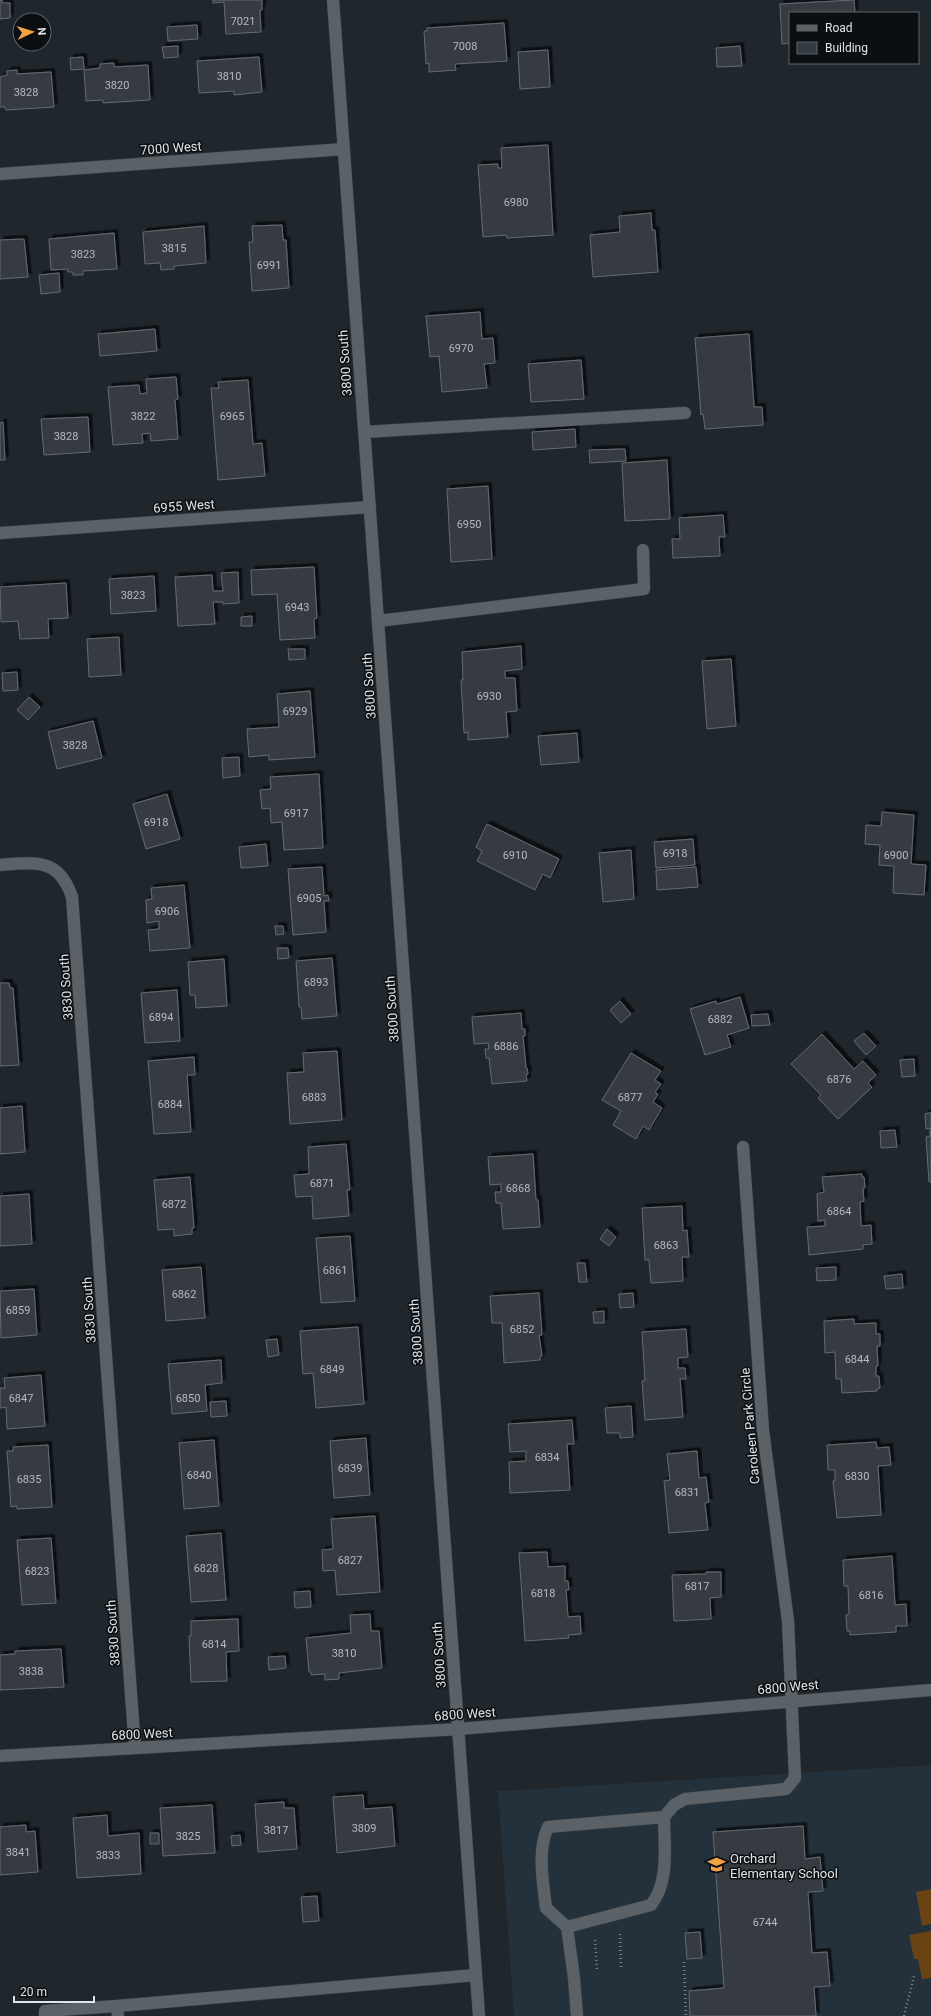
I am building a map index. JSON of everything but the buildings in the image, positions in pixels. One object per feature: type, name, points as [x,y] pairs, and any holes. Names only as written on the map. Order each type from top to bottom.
[{"type":"street","name":"3800 South","points":[[333,0],[479,2016]]},
{"type":"street","name":"7000 West","points":[[0,174],[344,149]]},
{"type":"street","points":[[364,432],[685,413]]},
{"type":"street","name":"6955 West","points":[[0,532],[370,506]]},
{"type":"street","points":[[378,622],[644,589],[643,550]]},
{"type":"street","name":"3830 South","points":[[0,865],[37,864],[49,866],[60,873],[68,884],[74,911],[135,1748]]},
{"type":"street","name":"Caroleen Park Circle","points":[[664,1817],[674,1805],[685,1799],[786,1789],[795,1778],[793,1701],[783,1576],[768,1477],[743,1147]]},
{"type":"street","name":"6800 West","points":[[0,1756],[459,1729],[931,1690]]},
{"type":"street","points":[[567,1927],[651,1905],[657,1897],[663,1880],[664,1817],[548,1827],[543,1837],[543,1877],[546,1908],[567,1927],[574,1978],[577,2016]]},
{"type":"street","points":[[45,2016],[45,2011],[118,2011],[476,1974]]},
{"type":"path","points":[[618,1913],[621,1967]]},
{"type":"path","points":[[594,1919],[597,1969]]},
{"type":"path","points":[[684,1962],[686,2016]]},
{"type":"path","points":[[904,2016],[914,1976]]},
{"type":"shaded area","name":"Orchard Elementary School","points":[[931,1765],[931,2016],[514,2016],[498,1791]]},
{"type":"shaded area","points":[[931,1889],[931,1924],[922,1926],[916,1892]]},
{"type":"shaded area","points":[[931,1931],[931,1978],[922,1979],[918,1959],[914,1959],[909,1935]]},
{"type":"place","name":"Orchard Elementary School","points":[[717,1865]]}]
